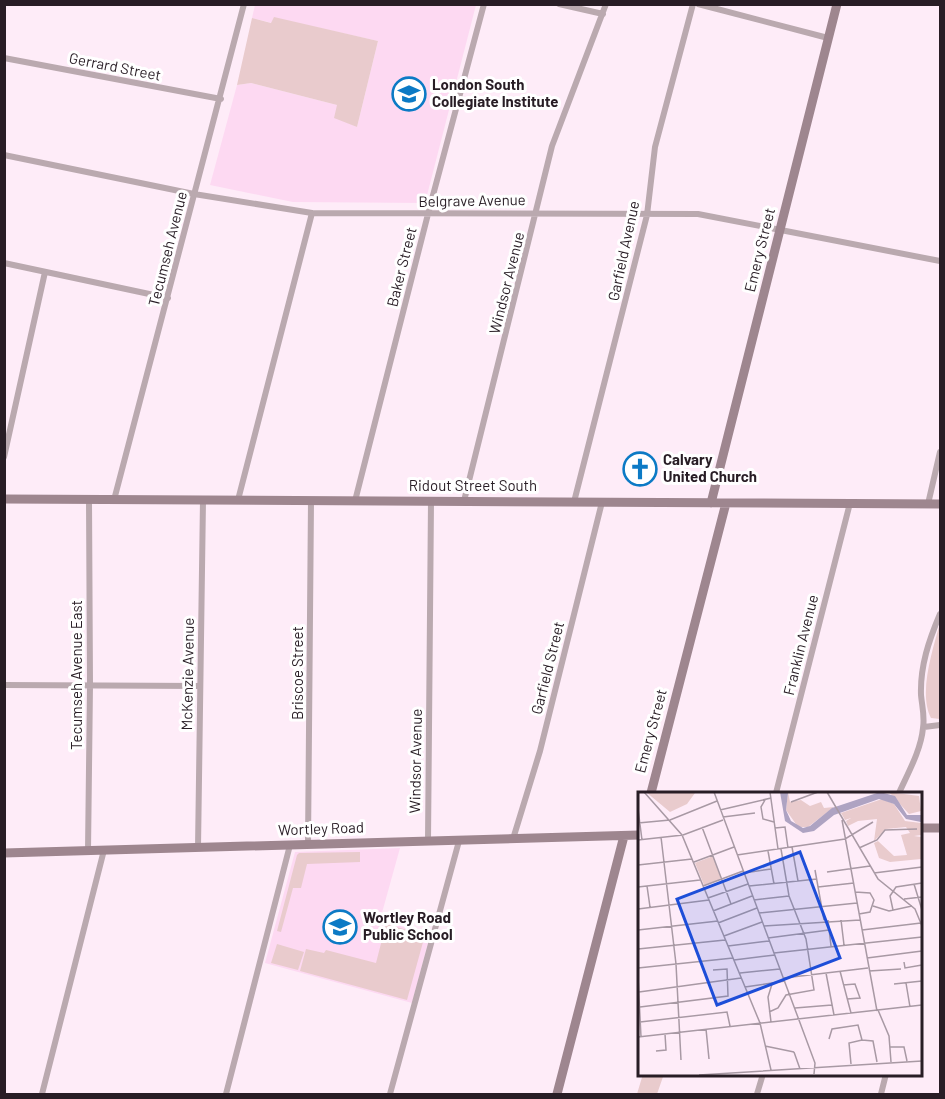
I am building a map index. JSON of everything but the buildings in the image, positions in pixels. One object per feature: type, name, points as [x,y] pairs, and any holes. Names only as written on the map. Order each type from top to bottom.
[{"type":"street","name":"Tecumseh Avenue","points":[[114,500],[221,99],[244,4]]},
{"type":"street","name":"Baker Street","points":[[355,501],[484,4]]},
{"type":"street","points":[[559,4],[603,14]]},
{"type":"street","name":"Windsor Avenue","points":[[464,501],[552,146],[606,4]]},
{"type":"street","name":"Garfield Avenue","points":[[574,502],[647,215],[655,147],[693,4]]},
{"type":"street","points":[[698,4],[828,38]]},
{"type":"street","name":"Emery Street","points":[[711,503],[837,4]]},
{"type":"street","name":"Gerrard Street","points":[[4,58],[221,99]]},
{"type":"street","name":"Belgrave Avenue","points":[[4,155],[194,194],[312,213],[698,214],[940,261]]},
{"type":"street","points":[[237,500],[312,213]]},
{"type":"street","points":[[4,264],[168,298]]},
{"type":"street","points":[[4,457],[45,272]]},
{"type":"street","points":[[928,504],[940,452]]},
{"type":"street","name":"Ridout Street South","points":[[4,499],[940,504]]},
{"type":"street","name":"Tecumseh Avenue East","points":[[88,851],[89,500]]},
{"type":"street","name":"McKenzie Avenue","points":[[198,848],[203,500]]},
{"type":"street","name":"Briscoe Street","points":[[308,845],[311,501]]},
{"type":"street","name":"Windsor Avenue","points":[[428,841],[431,501]]},
{"type":"street","name":"Garfield Street","points":[[513,839],[540,751],[602,502]]},
{"type":"street","name":"Emery Street","points":[[651,792],[726,503]]},
{"type":"street","name":"Franklin Avenue","points":[[776,792],[850,503]]},
{"type":"street","points":[[899,792],[920,744],[924,727],[921,693],[923,666],[928,642],[940,614]]},
{"type":"street","points":[[4,685],[200,686]]},
{"type":"street","points":[[924,727],[940,725]]},
{"type":"street","points":[[921,828],[940,828]]},
{"type":"street","name":"Wortley Road","points":[[4,853],[638,835]]},
{"type":"street","points":[[557,1095],[624,836]]},
{"type":"street","points":[[390,1095],[459,841]]},
{"type":"street","points":[[226,1095],[290,845]]},
{"type":"street","points":[[42,1095],[104,850]]},
{"type":"street","points":[[757,1095],[763,1075]]},
{"type":"street","points":[[880,1095],[886,1075]]},
{"type":"shaded area","name":"London South Collegiate Institute","points":[[255,5],[476,5],[425,203],[293,202],[210,185],[237,85],[251,83],[337,105],[347,122],[357,127],[378,41],[274,18],[272,23],[252,18]]},
{"type":"shaded area","points":[[274,17],[378,41],[357,127],[334,118],[337,105],[251,83],[237,85],[252,18],[271,23]]},
{"type":"shaded area","points":[[940,623],[940,719],[931,718],[927,708],[926,684]]},
{"type":"shaded area","name":"Wortley Road Public School","points":[[400,848],[380,920],[430,935],[412,1003],[265,963],[295,852]]},
{"type":"shaded area","points":[[360,852],[360,862],[307,864],[301,888],[293,888],[281,932],[277,931],[299,853]]},
{"type":"shaded area","points":[[386,924],[425,935],[407,1000],[300,971],[306,949],[324,953],[326,950],[376,963]]},
{"type":"shaded area","points":[[277,944],[304,952],[298,970],[271,963]]},
{"type":"shaded area","points":[[643,1075],[664,1075],[657,1094],[637,1094]]},
{"type":"place","name":"London South Collegiate Institute","points":[[409,94]]},
{"type":"place","name":"Calvary United Church","points":[[640,469]]},
{"type":"place","name":"Wortley Road Public School","points":[[340,927]]}]
